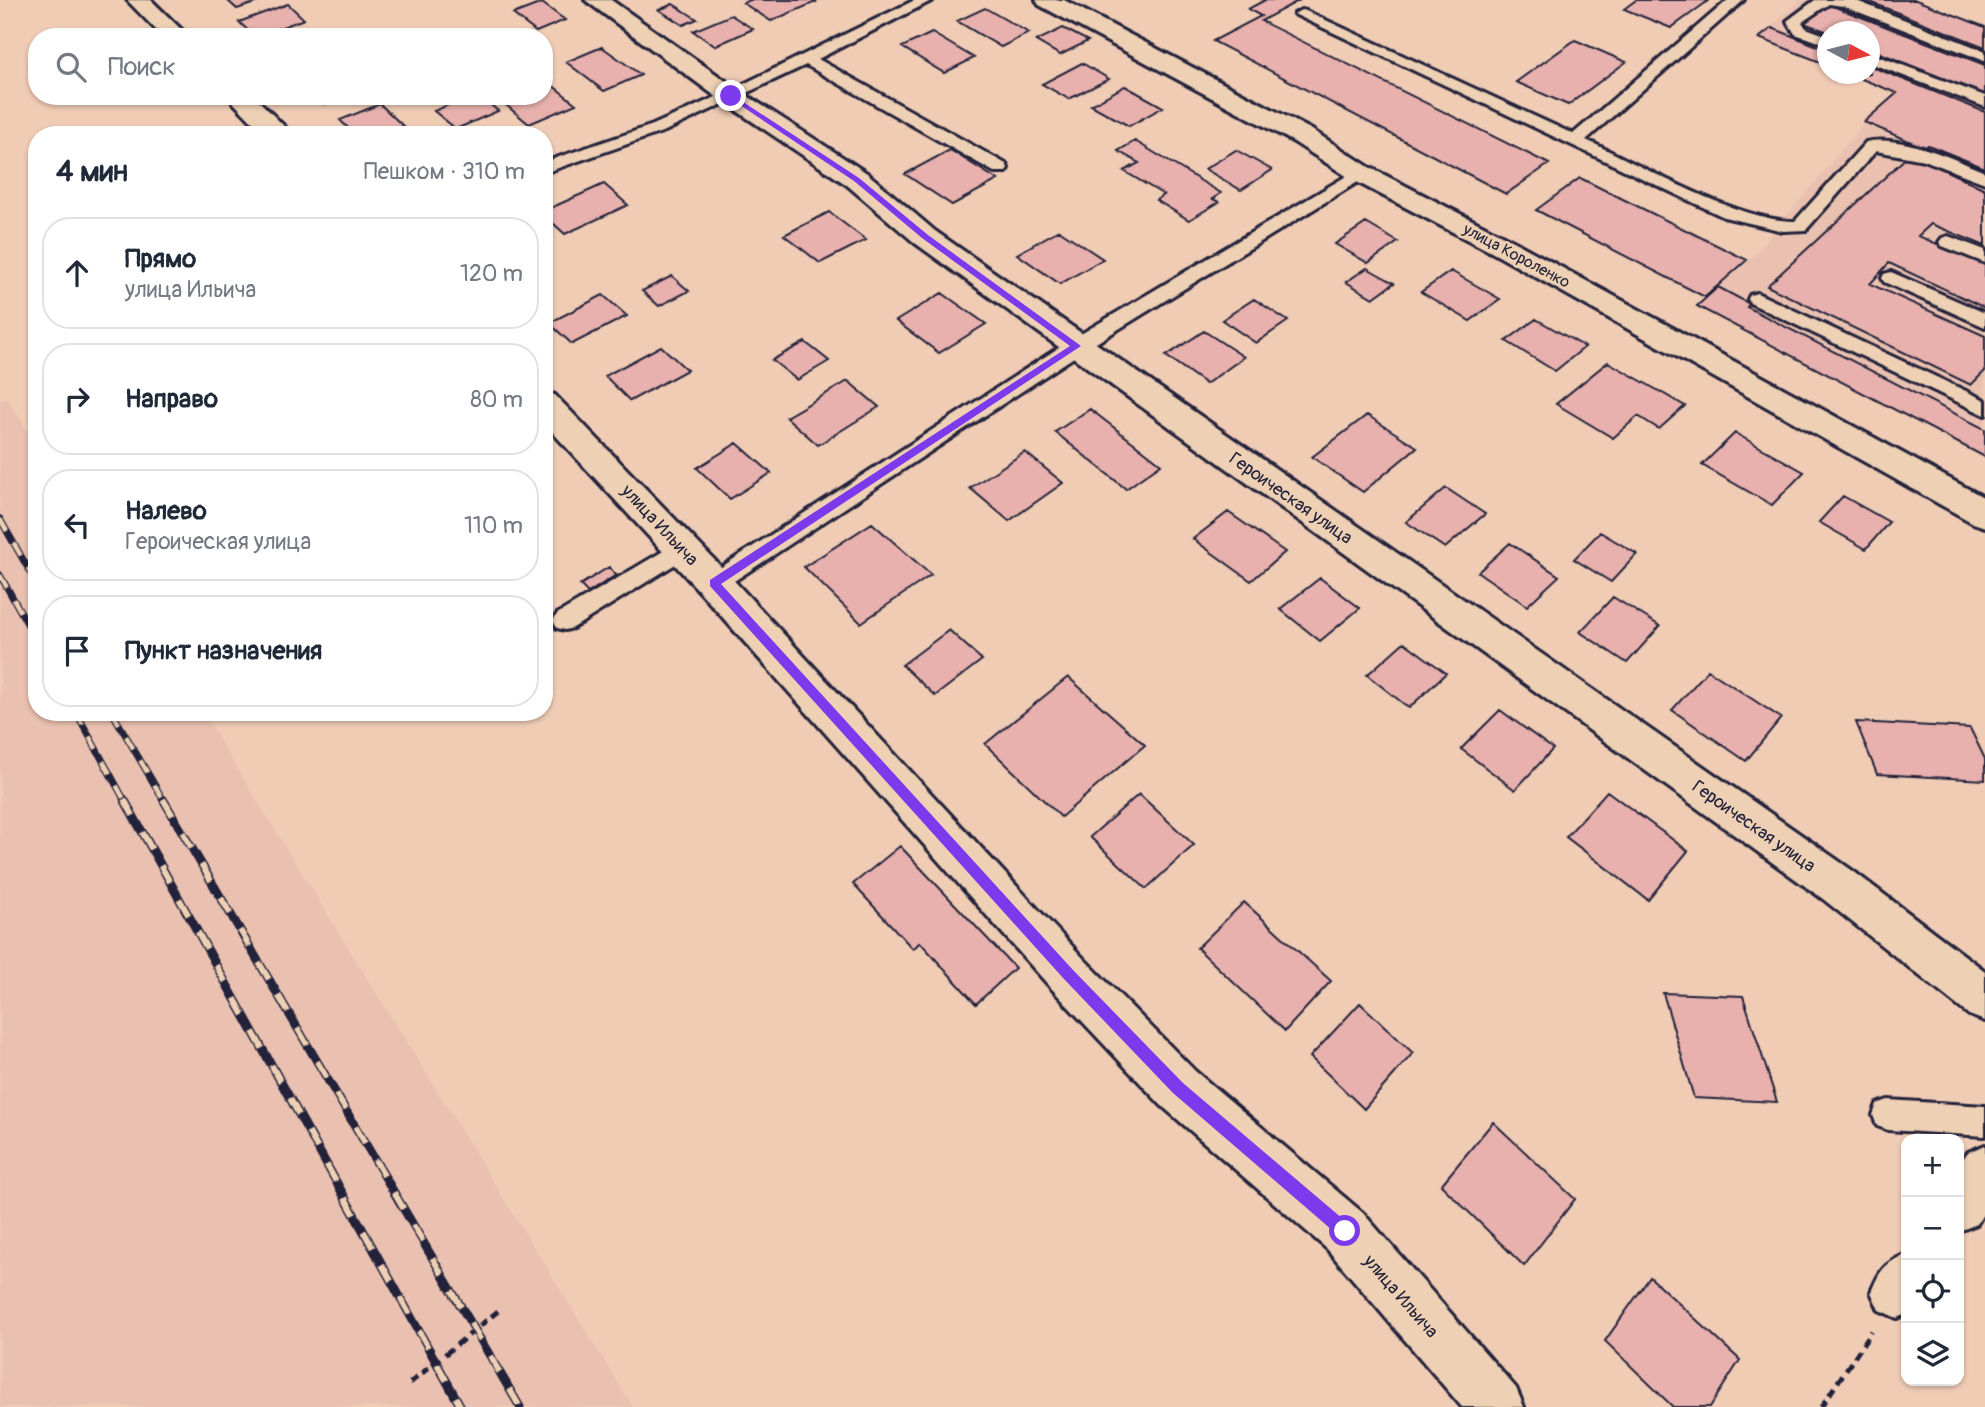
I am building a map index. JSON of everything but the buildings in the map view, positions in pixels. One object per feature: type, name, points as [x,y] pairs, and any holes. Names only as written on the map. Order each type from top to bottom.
[{"type":"street","points":[[138,0],[168,28]]},
{"type":"street","name":"Героическая улица","points":[[596,0],[731,96],[857,179],[925,237],[1076,346],[1838,884],[1985,999]]},
{"type":"street","name":"улица Короленко","points":[[1047,0],[1303,136],[1360,173],[1514,253],[1985,514]]},
{"type":"street","points":[[248,105],[271,126]]},
{"type":"street","name":"улица Ильича","points":[[553,413],[714,583],[1068,974],[1178,1088],[1345,1231],[1497,1407]]},
{"type":"street","points":[[1964,1199],[1985,1169]]},
{"type":"lane","points":[[553,165],[659,128],[731,96],[926,0]]},
{"type":"lane","points":[[1574,142],[1737,0]]},
{"type":"lane","points":[[1817,37],[1800,31],[1794,21],[1828,0],[1846,2],[1985,56]]},
{"type":"lane","points":[[1301,14],[1730,214],[1783,226],[1800,226],[1872,146],[1899,147],[1931,156],[1985,178]]},
{"type":"lane","points":[[807,59],[1000,167]]},
{"type":"lane","points":[[1880,62],[1985,102]]},
{"type":"lane","points":[[714,583],[1076,346],[1360,173]]},
{"type":"lane","points":[[1948,242],[1985,257]]},
{"type":"lane","points":[[1891,278],[1985,321]]},
{"type":"lane","points":[[1757,299],[1985,408]]},
{"type":"lane","points":[[565,621],[682,549]]},
{"type":"lane","points":[[1888,1115],[1985,1121]]},
{"type":"path","points":[[1821,1407],[1901,1287]]},
{"type":"path","points":[[410,1383],[498,1311]]},
{"type":"shaded area","points":[[1800,0],[1916,0],[1985,27],[1985,457],[1697,306],[1754,256],[1864,123],[1897,93],[1874,84],[1880,84],[1880,21],[1817,21],[1817,61],[1759,38]]},
{"type":"shaded area","points":[[7,398],[28,432],[28,721],[208,721],[633,1407],[0,1407],[0,401]]},
{"type":"railway","points":[[0,519],[28,568]]},
{"type":"railway","points":[[0,575],[28,625]]},
{"type":"railway","points":[[81,721],[125,801]]},
{"type":"railway","points":[[117,721],[164,801]]},
{"type":"railway","points":[[124,799],[461,1407]]},
{"type":"railway","points":[[163,799],[520,1407]]},
{"type":"route","points":[[731,96],[857,179],[925,237],[1076,346],[714,583],[1068,974],[1178,1088],[1345,1231]]}]
